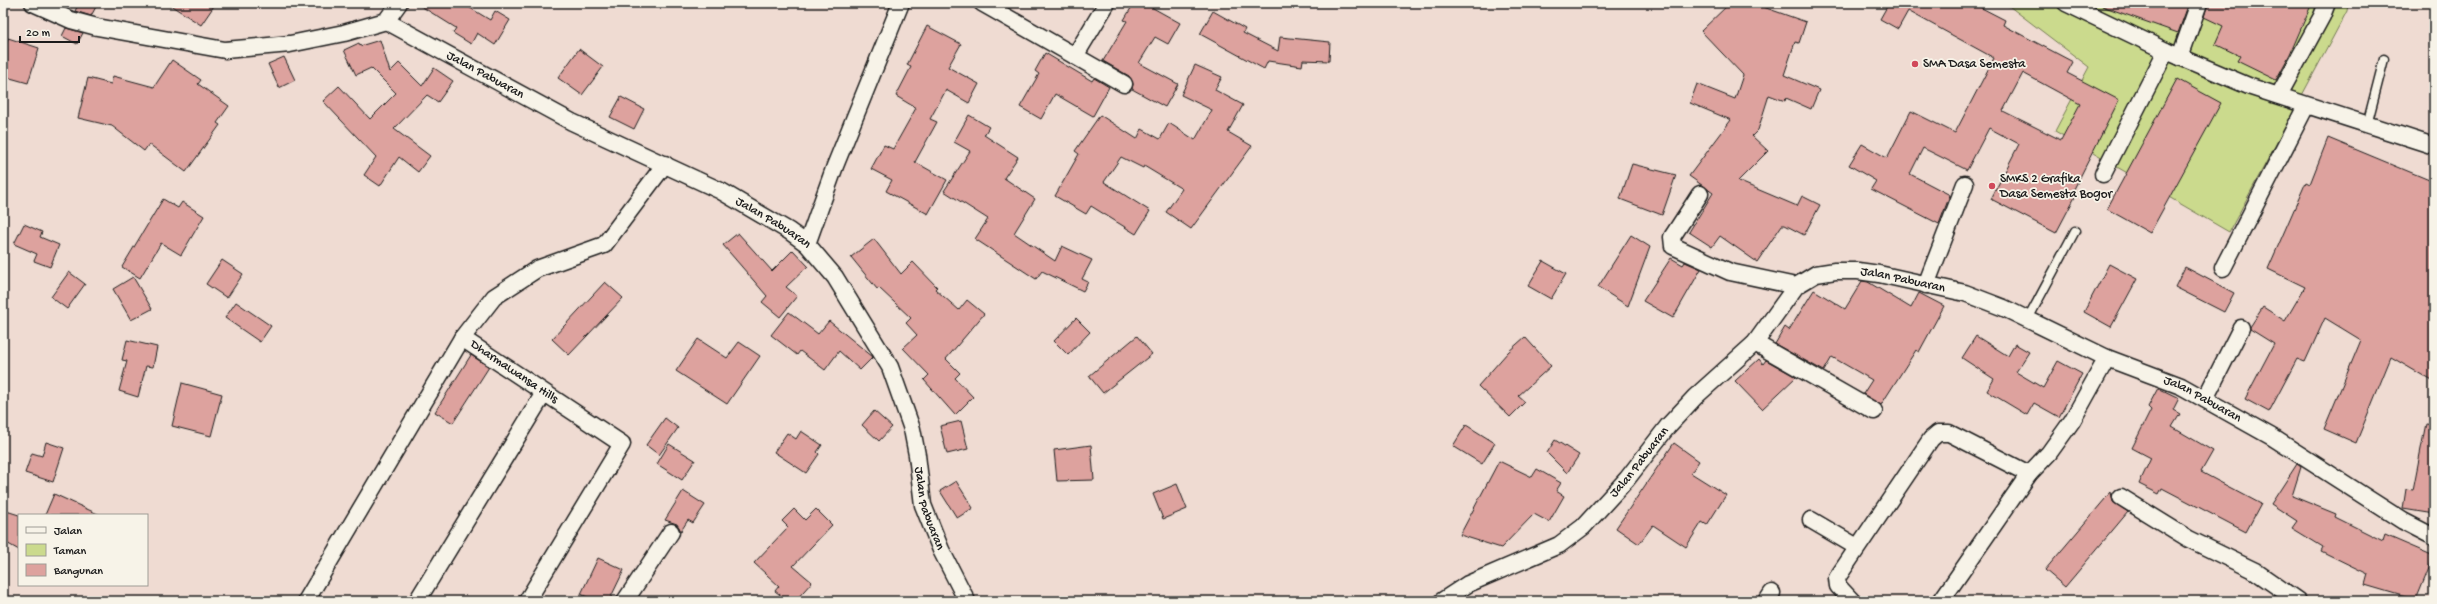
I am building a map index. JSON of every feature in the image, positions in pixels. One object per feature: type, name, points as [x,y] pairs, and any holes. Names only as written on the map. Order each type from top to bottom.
[{"type":"street","points":[[33,3],[71,20],[97,27],[225,50],[290,44],[344,34],[386,21],[399,3]]},
{"type":"street","points":[[807,244],[835,166],[901,3]]},
{"type":"street","points":[[982,3],[1124,84]]},
{"type":"street","points":[[1075,56],[1107,3]]},
{"type":"street","points":[[2180,57],[2199,3]]},
{"type":"street","points":[[2279,95],[2322,16],[2326,3]]},
{"type":"street","points":[[2072,4],[2166,51],[2251,87],[2279,95],[2306,106],[2434,146]]},
{"type":"street","name":"Jalan Pabuaran","points":[[386,21],[572,122],[665,164],[743,204],[807,244],[835,278],[890,367],[912,429],[918,455],[923,505],[941,550],[967,601]]},
{"type":"street","points":[[2103,174],[2166,51]]},
{"type":"street","points":[[2223,268],[2306,106]]},
{"type":"street","name":"Dharmawansa Hills","points":[[527,601],[622,444],[462,338],[494,297],[537,269],[604,245],[665,164]]},
{"type":"street","points":[[1926,285],[1965,184]]},
{"type":"street","points":[[1700,194],[1672,237],[1673,246],[1730,272],[1796,286]]},
{"type":"street","name":"Jalan Pabuaran","points":[[1442,601],[1468,584],[1559,545],[1583,527],[1627,479],[1663,432],[1695,397],[1755,343],[1796,286],[1816,274],[1850,271],[1879,274],[1964,293],[2028,319],[2107,358],[2181,386],[2272,437],[2403,521],[2434,537]]},
{"type":"street","points":[[2205,399],[2241,328]]},
{"type":"street","points":[[306,601],[462,338]]},
{"type":"street","points":[[1755,343],[1874,411]]},
{"type":"street","points":[[1941,601],[2029,474],[2049,453],[2072,421],[2107,358]]},
{"type":"street","points":[[417,601],[544,393]]},
{"type":"street","points":[[1852,601],[1838,586],[1838,578],[1857,547],[1931,439],[1938,433],[1949,434],[2029,474]]},
{"type":"street","points":[[2121,497],[2189,539],[2255,571],[2298,601]]},
{"type":"street","points":[[1811,520],[1857,547]]},
{"type":"street","points":[[625,601],[671,532]]},
{"type":"lane","points":[[2367,125],[2384,59]]},
{"type":"lane","points":[[2028,319],[2075,231]]},
{"type":"green space","points":[[2005,3],[2348,3],[2347,11],[2229,232],[2055,131],[2089,67]]},
{"type":"building","points":[[79,3],[98,3],[91,16],[75,11]]},
{"type":"building","points":[[167,3],[216,3],[201,25]]},
{"type":"building","points":[[416,3],[462,3],[490,20],[495,11],[510,20],[495,45],[477,33],[471,44],[453,33],[456,28]]},
{"type":"building","points":[[1134,3],[1144,3],[1180,23],[1168,44],[1155,37],[1139,63],[1178,84],[1165,107],[1132,89],[1133,84],[1129,76],[1103,61],[1127,21],[1124,20]]},
{"type":"building","points":[[1730,3],[1752,3],[1806,22],[1799,43],[1795,42],[1784,75],[1819,90],[1811,109],[1786,98],[1785,101],[1769,95],[1758,130],[1752,136],[1768,151],[1738,181],[1797,206],[1802,196],[1820,205],[1804,235],[1785,225],[1782,225],[1757,262],[1720,236],[1712,247],[1689,232],[1713,193],[1689,176],[1731,120],[1690,103],[1697,84],[1735,99],[1743,75],[1701,31]]},
{"type":"building","points":[[1889,3],[1972,3],[2005,20],[2003,25],[2073,62],[2067,73],[2119,100],[2071,195],[2075,197],[2056,233],[1991,199],[2019,144],[1989,128],[1967,170],[1923,148],[1910,174],[1950,195],[1939,224],[1871,189],[1876,181],[1849,165],[1862,144],[1887,158],[1911,111],[1955,133],[1994,58],[1908,11],[1898,29],[1880,19]],"holes":[[[2023,73],[2080,104],[2061,140],[2003,111]]]},
{"type":"building","points":[[2102,3],[2189,3],[2178,33],[2102,6]]},
{"type":"building","points":[[2208,3],[2312,3],[2290,54],[2276,80],[2237,61],[2240,56],[2215,44],[2223,26],[2204,17]]},
{"type":"building","points":[[1213,11],[1245,29],[1243,33],[1278,51],[1280,37],[1330,42],[1329,61],[1303,60],[1302,66],[1268,61],[1264,69],[1200,34]]},
{"type":"building","points":[[927,26],[961,44],[948,67],[979,84],[969,103],[946,90],[930,119],[937,122],[915,162],[947,180],[928,214],[886,191],[892,180],[871,169],[884,145],[893,149],[916,108],[896,96],[911,67],[907,65]]},
{"type":"building","points":[[66,28],[83,33],[77,44],[62,36]]},
{"type":"building","points":[[8,38],[39,48],[28,83],[3,76],[3,54]]},
{"type":"building","points":[[380,40],[390,72],[399,63],[422,86],[434,68],[453,81],[438,102],[427,95],[394,129],[430,156],[418,172],[399,157],[380,186],[364,175],[376,157],[323,101],[339,86],[370,119],[396,93],[371,68],[356,75],[344,50],[359,43],[360,46]]},
{"type":"building","points":[[579,49],[603,67],[582,95],[558,78]]},
{"type":"building","points":[[1045,53],[1092,81],[1094,78],[1109,87],[1093,116],[1055,94],[1041,119],[1020,107],[1039,74],[1035,71]]},
{"type":"building","points":[[284,57],[295,80],[279,88],[268,64]]},
{"type":"building","points":[[172,60],[201,80],[198,84],[229,106],[217,123],[220,125],[186,172],[149,144],[144,151],[112,126],[78,118],[88,78],[111,84],[113,76],[154,87]]},
{"type":"building","points":[[1195,65],[1222,77],[1215,90],[1243,105],[1228,132],[1252,146],[1191,229],[1166,212],[1182,189],[1144,166],[1143,168],[1121,157],[1104,182],[1150,211],[1136,234],[1091,206],[1086,214],[1055,196],[1079,154],[1075,151],[1100,115],[1137,139],[1142,129],[1160,139],[1169,123],[1195,140],[1212,110],[1181,95]]},
{"type":"building","points":[[2177,79],[2221,103],[2150,233],[2107,209]]},
{"type":"building","points":[[621,97],[644,109],[634,129],[610,117]]},
{"type":"building","points":[[969,115],[989,127],[984,135],[1018,157],[1004,178],[1035,199],[1014,233],[1055,261],[1062,246],[1092,260],[1082,279],[1088,282],[1083,291],[1042,271],[1036,279],[975,239],[988,219],[944,191],[970,151],[954,142]]},
{"type":"building","points":[[2328,138],[2434,182],[2434,382],[2391,357],[2356,443],[2324,429],[2361,340],[2325,318],[2305,362],[2297,359],[2269,412],[2245,399],[2274,344],[2250,329],[2250,327],[2263,307],[2285,321],[2305,287],[2268,269],[2306,182],[2310,184]]},
{"type":"building","points":[[1632,164],[1676,175],[1662,215],[1620,199]]},
{"type":"building","points":[[163,199],[178,208],[182,202],[204,216],[181,255],[161,243],[140,278],[122,267]]},
{"type":"building","points":[[24,224],[42,232],[40,237],[59,245],[50,267],[34,261],[37,254],[14,244]]},
{"type":"building","points":[[738,233],[772,271],[793,250],[808,266],[786,287],[797,296],[780,317],[762,302],[767,296],[723,245]]},
{"type":"building","points":[[1631,235],[1650,247],[1628,306],[1598,287]]},
{"type":"building","points":[[874,239],[901,274],[913,262],[937,287],[935,289],[959,310],[967,300],[984,314],[946,359],[960,373],[955,378],[973,397],[955,415],[924,380],[929,375],[903,348],[917,335],[906,323],[911,318],[879,288],[877,289],[851,257]]},
{"type":"building","points":[[1671,258],[1683,265],[1685,262],[1701,269],[1673,318],[1643,301]]},
{"type":"building","points":[[222,260],[243,274],[227,298],[206,284]]},
{"type":"building","points":[[1543,261],[1566,274],[1551,299],[1528,286]]},
{"type":"building","points":[[2109,264],[2137,279],[2111,327],[2084,312]]},
{"type":"building","points":[[2185,267],[2234,293],[2224,312],[2175,287]]},
{"type":"building","points":[[69,272],[85,284],[67,309],[51,297]]},
{"type":"building","points":[[133,277],[152,309],[131,320],[113,289]]},
{"type":"building","points":[[1862,281],[1868,282],[1911,308],[1919,293],[1944,306],[1919,352],[1916,350],[1881,405],[1863,394],[1872,380],[1832,357],[1824,371],[1775,344],[1785,327],[1789,330],[1814,290],[1845,309]]},
{"type":"building","points":[[605,282],[623,298],[569,355],[552,339]]},
{"type":"building","points":[[236,302],[271,326],[260,342],[225,318]]},
{"type":"building","points":[[789,312],[818,334],[829,321],[873,357],[860,370],[839,351],[825,370],[800,351],[797,355],[771,335]]},
{"type":"building","points":[[1076,318],[1090,332],[1068,355],[1054,341]]},
{"type":"building","points":[[1137,336],[1152,354],[1103,393],[1089,376]]},
{"type":"building","points":[[1976,336],[2008,356],[2015,344],[2029,352],[2016,372],[2043,388],[2058,361],[2082,374],[2059,417],[2034,403],[2027,415],[1987,391],[1994,379],[1962,358]]},
{"type":"building","points":[[1525,337],[1551,366],[1518,396],[1525,402],[1510,417],[1478,386],[1508,352]]},
{"type":"building","points":[[698,339],[727,358],[739,342],[760,356],[727,404],[676,371]]},
{"type":"building","points":[[127,340],[157,347],[153,367],[146,366],[138,397],[119,391],[127,361],[122,360]]},
{"type":"building","points":[[471,355],[489,367],[453,423],[435,412]]},
{"type":"building","points":[[1759,359],[1763,364],[1766,360],[1796,377],[1762,409],[1735,381]]},
{"type":"building","points":[[182,383],[222,394],[211,436],[172,426]]},
{"type":"building","points":[[2158,388],[2179,398],[2173,410],[2180,414],[2172,427],[2213,451],[2201,472],[2261,504],[2246,532],[2162,488],[2159,494],[2139,484],[2151,458],[2132,448],[2151,410],[2148,407]]},
{"type":"building","points":[[874,411],[892,427],[879,441],[862,425]]},
{"type":"building","points":[[665,418],[678,428],[659,455],[646,445]]},
{"type":"building","points":[[961,421],[968,449],[947,454],[940,426]]},
{"type":"building","points":[[2426,423],[2434,424],[2434,514],[2403,509],[2406,489],[2413,490]]},
{"type":"building","points":[[1466,425],[1495,443],[1482,464],[1453,446]]},
{"type":"building","points":[[801,431],[822,445],[817,452],[819,454],[806,473],[774,452],[787,433],[796,439]]},
{"type":"building","points":[[1555,440],[1579,455],[1567,473],[1547,453]]},
{"type":"building","points":[[46,442],[64,448],[53,482],[25,473],[32,453],[42,456]]},
{"type":"building","points":[[1674,443],[1699,461],[1691,473],[1726,495],[1707,525],[1702,522],[1686,547],[1653,525],[1639,544],[1616,528]]},
{"type":"building","points":[[669,444],[695,460],[682,480],[657,464]]},
{"type":"building","points":[[1091,445],[1094,480],[1057,481],[1054,450]]},
{"type":"building","points":[[1499,461],[1532,477],[1537,469],[1561,483],[1556,491],[1564,496],[1549,522],[1534,514],[1501,548],[1460,535]]},
{"type":"building","points":[[2297,464],[2301,467],[2292,496],[2336,514],[2335,517],[2383,541],[2385,535],[2434,556],[2416,600],[2365,585],[2368,574],[2321,551],[2323,547],[2292,528],[2297,521],[2271,504]]},
{"type":"building","points":[[956,481],[973,508],[957,518],[940,491]]},
{"type":"building","points":[[1177,484],[1187,509],[1163,519],[1153,494]]},
{"type":"building","points":[[683,491],[705,505],[693,523],[688,520],[681,531],[677,524],[665,520]]},
{"type":"building","points":[[2111,492],[2113,502],[2128,512],[2065,587],[2045,570]]},
{"type":"building","points":[[54,494],[98,514],[45,514]]},
{"type":"building","points":[[794,509],[805,520],[816,509],[832,525],[793,566],[812,582],[795,601],[788,601],[775,591],[779,586],[754,563],[788,527],[782,521]]},
{"type":"building","points":[[3,510],[18,515],[18,549],[3,541]]},
{"type":"building","points":[[598,558],[624,570],[609,601],[595,601],[581,594]]},
{"type":"place","name":"SMA Dasa Semesta","points":[[1915,64]]},
{"type":"place","name":"SMKS 2 Grafika Dasa Semesta Bogor","points":[[1992,186]]}]
